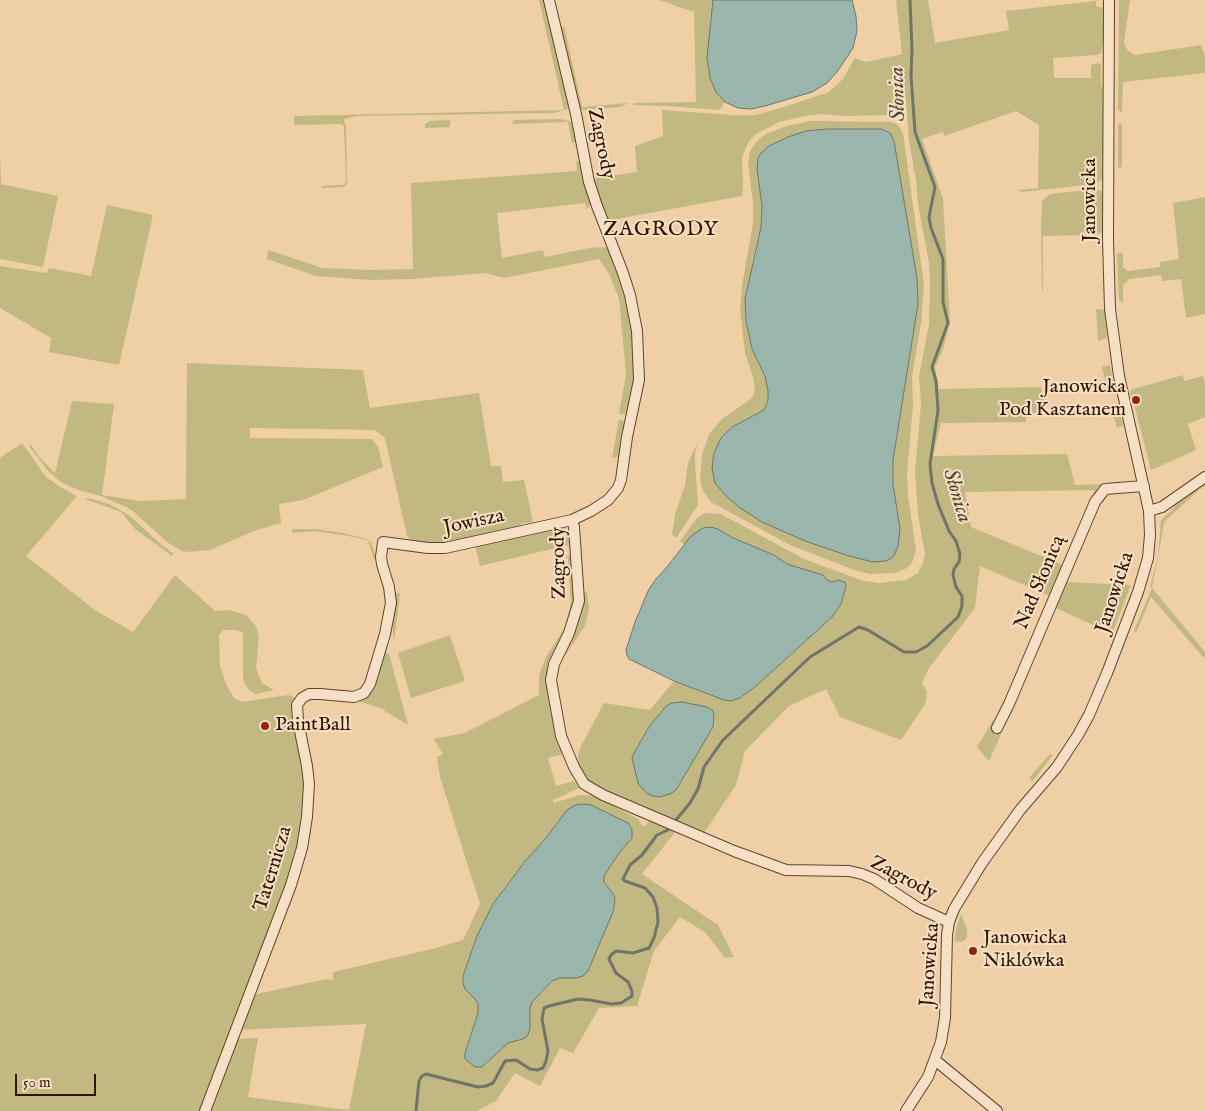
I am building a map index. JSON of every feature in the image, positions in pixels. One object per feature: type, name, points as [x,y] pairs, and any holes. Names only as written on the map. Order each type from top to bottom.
[{"type":"street","name":"Zagrody","points":[[549,0],[576,114],[589,182],[630,295],[639,349],[639,380],[618,488],[600,506],[572,520],[579,601],[569,633],[554,664],[551,680],[561,736],[574,767],[584,784],[603,795],[725,848],[786,870],[849,871],[862,874],[874,879],[918,908],[949,922]]},
{"type":"street","name":"Janowicka","points":[[906,1111],[928,1077],[941,1042],[945,1018],[947,935],[954,909],[982,863],[1020,810],[1057,767],[1090,714],[1145,572],[1150,535],[1149,511],[1119,376],[1110,309],[1108,239],[1109,0]]},
{"type":"street","points":[[1149,511],[1162,507],[1205,477]]},
{"type":"street","name":"Nad Słonicą","points":[[997,728],[1013,695],[1095,502],[1105,489],[1144,486]]},
{"type":"street","name":"Jowisza","points":[[383,542],[428,548],[445,548],[572,520]]},
{"type":"street","name":"Taternicza","points":[[205,1111],[291,885],[302,848],[307,817],[308,766],[298,721],[297,705],[302,698],[309,694],[354,697],[364,693],[370,684],[385,634],[391,602],[389,587],[382,564],[383,542]]},
{"type":"street","points":[[935,1060],[997,1111]]},
{"type":"shaded area","points":[[539,0],[544,0],[570,107],[568,109],[554,113],[357,116],[344,119],[346,125],[347,184],[343,187],[322,188],[321,186],[343,185],[346,182],[344,127],[342,124],[294,125],[294,116],[564,110]]},
{"type":"shaded area","points":[[659,0],[713,0],[708,68],[716,92],[725,102],[720,110],[633,105],[634,103],[696,102],[694,12]]},
{"type":"shaded area","points":[[896,0],[928,0],[935,43],[1009,30],[1006,11],[1096,0],[1098,0],[1096,1],[1096,6],[1103,8],[1104,37],[1101,53],[1053,58],[1054,78],[1091,78],[1091,65],[1098,63],[1101,65],[1101,86],[1103,88],[1103,177],[1101,180],[1095,184],[1021,192],[1018,190],[1038,188],[1039,125],[1016,111],[944,136],[943,132],[922,139],[943,199],[950,322],[943,350],[935,367],[939,389],[1041,387],[1045,405],[1043,411],[1026,414],[1026,422],[941,423],[933,456],[1067,454],[1075,485],[1132,483],[1097,487],[1096,489],[1103,489],[1087,510],[1095,490],[965,492],[971,527],[1063,565],[1012,690],[1009,690],[1050,596],[980,566],[975,608],[929,668],[922,683],[927,692],[925,704],[901,740],[840,717],[826,689],[789,706],[745,751],[736,785],[702,836],[594,787],[587,782],[579,770],[578,755],[604,703],[650,710],[674,681],[724,700],[740,698],[756,686],[832,617],[841,604],[838,580],[832,582],[823,575],[787,564],[774,555],[731,537],[718,529],[691,536],[685,545],[680,541],[696,519],[705,513],[721,514],[804,559],[864,581],[879,583],[906,580],[918,573],[923,563],[925,554],[918,515],[915,472],[921,403],[919,377],[929,324],[930,281],[929,263],[909,141],[906,99],[897,101],[897,109],[894,114],[843,116],[821,114],[805,116],[779,122],[756,134],[749,141],[742,157],[742,196],[606,221],[594,181],[596,178],[637,172],[635,146],[663,136],[662,110],[756,115],[829,92],[843,79],[855,58],[866,62],[902,54]],"holes":[[[707,707],[713,711],[714,716],[660,797],[646,793]]]},
{"type":"shaded area","points":[[1119,0],[1130,0],[1124,43],[1127,50],[1135,55],[1201,45],[1205,57],[1205,73],[1123,82],[1122,112],[1118,110]]},
{"type":"shaded area","points":[[564,26],[582,107],[628,103],[621,107],[583,110],[579,107],[561,28]]},
{"type":"shaded area","points":[[561,119],[571,122],[577,142],[572,143],[568,122],[511,124],[514,120]]},
{"type":"shaded area","points":[[450,120],[450,127],[425,128],[425,124],[429,121]]},
{"type":"shaded area","points":[[811,121],[891,122],[897,124],[903,133],[924,285],[921,323],[912,377],[913,405],[907,473],[908,496],[916,550],[912,563],[907,568],[896,573],[870,574],[854,570],[790,545],[711,502],[703,491],[700,479],[702,455],[709,434],[722,419],[752,398],[755,390],[745,353],[740,310],[742,286],[753,223],[753,203],[748,163],[750,151],[758,140],[766,134],[786,126]],"holes":[[[882,129],[890,133],[894,141],[917,278],[918,304],[893,460],[893,485],[900,528],[740,508],[725,495],[715,482],[732,427],[764,410],[768,400],[765,376],[752,349],[752,263],[761,227],[762,206],[757,169],[769,146],[806,131]]]},
{"type":"shaded area","points":[[1118,123],[1122,125],[1122,167],[1118,168]]},
{"type":"shaded area","points":[[0,153],[1,184],[58,196],[43,267],[0,259]]},
{"type":"shaded area","points":[[580,161],[590,206],[587,209],[585,203],[497,213],[502,258],[543,250],[545,257],[589,248],[608,248],[628,304],[635,349],[634,384],[628,414],[619,414],[626,374],[619,299],[610,276],[599,259],[504,278],[485,273],[413,279],[370,280],[316,276],[267,259],[268,250],[322,268],[413,269],[411,183],[577,171],[576,162]]},
{"type":"shaded area","points":[[1096,189],[1103,192],[1103,232],[1096,235],[1043,236],[1043,291],[1042,201],[1050,194]]},
{"type":"shaded area","points":[[1205,197],[1205,314],[1186,318],[1181,279],[1162,281],[1161,275],[1129,279],[1123,285],[1123,302],[1119,301],[1117,253],[1123,253],[1123,267],[1128,271],[1160,267],[1160,262],[1179,259],[1173,203]]},
{"type":"shaded area","points":[[107,205],[153,215],[119,365],[49,352],[51,338],[0,308],[0,266],[47,273],[49,268],[91,276]]},
{"type":"shaded area","points":[[1096,309],[1105,310],[1107,338],[1098,341]]},
{"type":"shaded area","points":[[187,363],[363,370],[370,408],[479,393],[491,466],[501,466],[503,482],[524,480],[533,522],[522,523],[517,529],[442,546],[412,541],[407,536],[385,438],[375,430],[250,428],[250,438],[372,439],[378,447],[383,467],[303,500],[279,504],[281,523],[254,531],[210,550],[182,551],[167,542],[126,507],[61,482],[48,471],[29,446],[30,444],[40,458],[55,473],[72,401],[114,404],[102,495],[140,501],[186,499]]},
{"type":"shaded area","points":[[1110,365],[1115,392],[1108,393],[1102,367]]},
{"type":"shaded area","points":[[1183,375],[1184,381],[1203,376],[1205,384],[1205,417],[1188,424],[1196,450],[1151,470],[1134,404],[1136,403],[1135,396],[1131,397],[1130,390]]},
{"type":"shaded area","points":[[1119,408],[1123,426],[1117,428],[1112,410]]},
{"type":"shaded area","points":[[619,419],[626,422],[615,482],[618,457],[612,458]]},
{"type":"shaded area","points":[[698,442],[695,463],[698,505],[676,538],[672,535],[675,514],[685,485],[688,463]]},
{"type":"shaded area","points":[[22,443],[46,477],[77,496],[26,556],[95,610],[133,632],[175,575],[215,611],[228,610],[246,615],[256,626],[259,637],[256,668],[262,683],[274,690],[256,694],[249,690],[244,683],[243,676],[243,633],[236,630],[223,630],[219,635],[220,666],[226,684],[234,698],[242,702],[288,695],[292,696],[295,700],[306,785],[300,847],[203,1111],[0,1111],[0,458]]},
{"type":"shaded area","points":[[1205,482],[1205,486],[1164,522],[1160,547],[1152,588],[1150,587],[1158,556],[1161,520],[1175,507],[1173,504]]},
{"type":"shaded area","points":[[88,498],[109,504],[129,515],[173,555],[135,529],[121,512],[85,499]]},
{"type":"shaded area","points":[[563,527],[568,532],[569,545],[480,566],[475,545]]},
{"type":"shaded area","points":[[292,529],[315,529],[343,533],[368,540],[343,535],[315,531],[292,533]]},
{"type":"shaded area","points":[[368,540],[372,544],[376,558],[374,560]]},
{"type":"shaded area","points":[[570,555],[571,565],[575,572],[576,597],[548,686],[554,723],[564,754],[548,758],[556,786],[574,781],[579,788],[553,800],[553,803],[580,795],[596,796],[638,819],[643,827],[650,821],[676,831],[642,874],[718,925],[734,957],[725,958],[705,932],[680,917],[654,951],[637,1006],[599,1008],[573,1053],[560,1048],[540,1086],[515,1073],[496,1101],[477,1111],[209,1111],[235,1039],[258,1038],[248,1097],[349,1110],[366,1024],[238,1030],[252,995],[327,979],[333,980],[333,972],[463,940],[480,904],[440,777],[437,757],[443,754],[434,739],[465,733],[539,695],[539,675],[546,657],[565,627],[571,602],[568,559],[566,556]],"holes":[[[546,838],[632,838],[619,853],[604,876],[604,882],[614,895],[613,912],[577,978],[560,978],[552,981],[532,1002],[530,1008],[530,1028],[523,1039],[508,1043],[482,1067],[465,1053],[478,1013],[478,1004],[465,989],[463,976],[477,936],[505,887]]]},
{"type":"shaded area","points":[[1066,582],[1131,585],[1112,634],[1056,608]]},
{"type":"shaded area","points":[[1152,588],[1205,652],[1205,659],[1151,597],[1136,633],[1134,630]]},
{"type":"shaded area","points":[[393,591],[400,594],[394,641],[393,634]]},
{"type":"shaded area","points":[[587,592],[589,609],[585,626],[564,657],[580,617],[583,594]]},
{"type":"shaded area","points":[[450,635],[465,681],[411,698],[398,653]]},
{"type":"shaded area","points":[[384,653],[389,654],[390,657],[408,725],[380,708],[348,700],[359,699]]},
{"type":"shaded area","points":[[993,720],[995,722],[991,729],[997,733],[1002,732],[989,761],[977,747]]},
{"type":"shaded area","points":[[1050,754],[1053,755],[1032,782],[1029,778]]},
{"type":"shaded area","points":[[961,914],[967,929],[967,937],[961,942],[954,941]]},
{"type":"water","points":[[713,0],[852,0],[857,31],[853,48],[827,83],[812,92],[765,106],[751,109],[738,108],[725,102],[716,92],[710,78],[707,58]]},
{"type":"water","points":[[882,129],[890,133],[894,141],[917,278],[918,304],[893,460],[893,485],[900,528],[898,547],[893,557],[886,561],[873,562],[849,556],[805,541],[762,522],[740,508],[725,495],[715,483],[712,468],[714,453],[721,438],[732,427],[764,410],[768,400],[765,376],[752,349],[746,321],[745,299],[761,227],[762,206],[757,169],[758,158],[769,146],[788,137],[806,131]]},
{"type":"water","points":[[710,527],[774,555],[787,564],[823,575],[832,582],[838,580],[845,582],[846,586],[841,604],[832,617],[756,686],[740,698],[731,701],[674,681],[629,659],[626,650],[635,622],[648,591],[655,580],[691,536],[703,528]]},
{"type":"water","points":[[682,702],[707,707],[713,711],[713,727],[676,790],[660,797],[653,796],[646,793],[638,783],[632,758],[649,727],[666,706]]},
{"type":"water","points":[[575,805],[591,805],[628,823],[632,830],[632,838],[619,853],[604,876],[604,882],[614,895],[613,912],[588,971],[583,976],[577,978],[560,978],[552,981],[532,1002],[528,1035],[523,1039],[508,1043],[482,1067],[475,1067],[465,1059],[465,1053],[478,1013],[478,1004],[465,989],[463,976],[477,936],[493,904],[526,860],[546,838],[567,810]]},
{"type":"waterway","name":"Słonica","points":[[676,820],[690,803],[698,789],[704,767],[723,740],[810,657],[859,627],[868,630],[904,652],[916,652],[927,646],[958,617],[962,606],[962,596],[956,587],[953,575],[954,569],[959,562],[960,554],[956,541],[949,531],[938,504],[932,483],[930,464],[938,410],[936,381],[932,367],[948,323],[943,302],[943,259],[931,228],[929,217],[935,187],[915,132],[911,75],[910,0]]},
{"type":"waterway","name":"Słonica","points":[[416,1111],[419,1081],[426,1074],[478,1087],[493,1083],[505,1061],[516,1060],[530,1069],[537,1070],[543,1068],[548,1051],[542,1019],[544,1008],[578,999],[611,1004],[621,1003],[632,996],[628,982],[616,973],[609,959],[616,951],[633,953],[649,948],[658,922],[657,908],[653,897],[645,888],[623,879],[630,865],[642,855],[657,835],[668,830]]},
{"type":"place","name":"Janowicka Pod Kasztanem","points":[[1136,400]]},
{"type":"place","name":"PaintBall","points":[[265,726]]},
{"type":"place","name":"Janowicka Niklówka","points":[[973,951]]},
{"type":"district","name":"ZAGRODY","points":[[661,231]]}]
